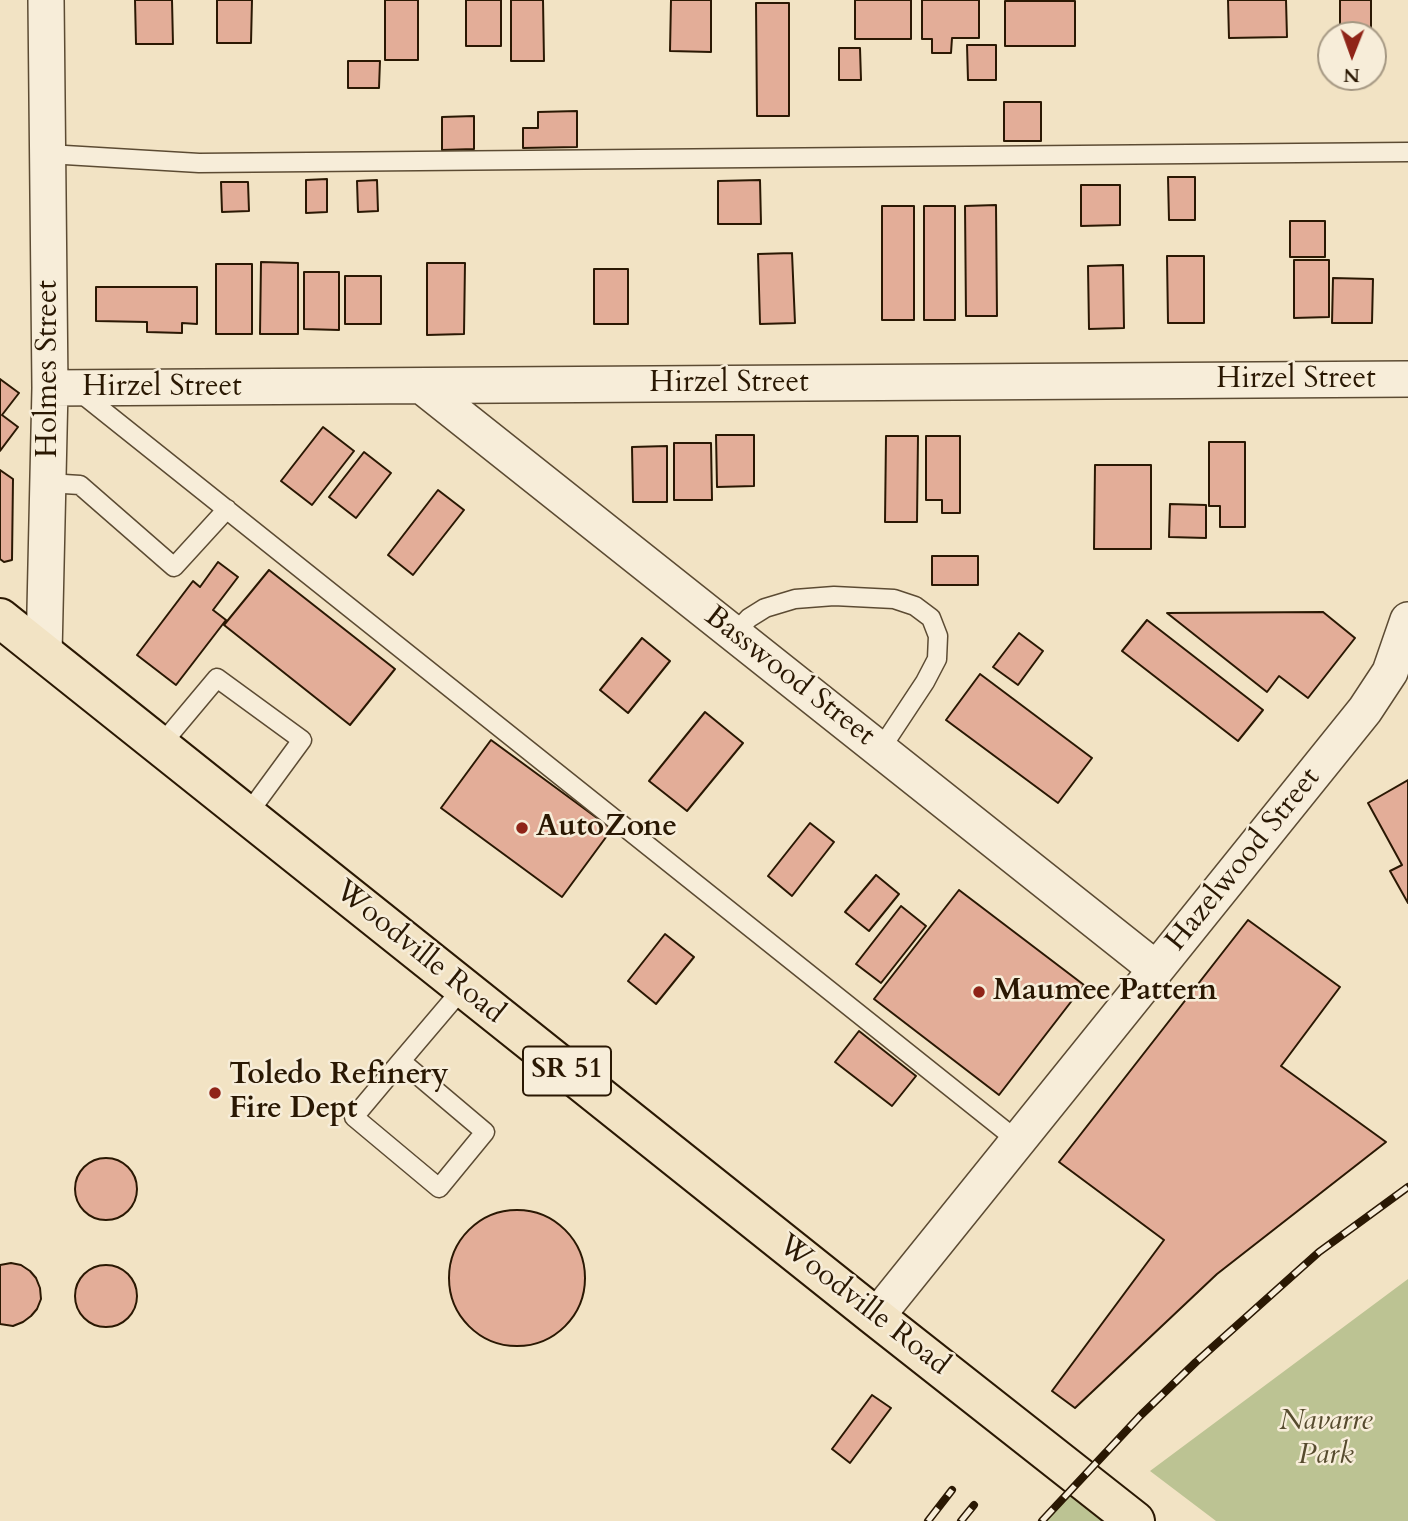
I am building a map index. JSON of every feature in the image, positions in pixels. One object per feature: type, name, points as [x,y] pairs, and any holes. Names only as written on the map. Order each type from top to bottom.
[{"type":"main road","name":"Woodville Road","points":[[0,618],[1135,1521]]},
{"type":"street","name":"Holmes Street","points":[[44,654],[48,483],[63,388],[48,154],[46,0]]},
{"type":"street","name":"Hirzel Street","points":[[63,388],[1408,379]]},
{"type":"street","name":"Basswood Street","points":[[422,386],[1156,969]]},
{"type":"street","name":"Hazelwood Street","points":[[876,1317],[1365,710],[1390,672],[1408,620]]},
{"type":"lane","points":[[48,154],[199,163],[1408,152]]},
{"type":"lane","points":[[63,388],[227,509],[1018,1141]]},
{"type":"lane","points":[[48,483],[80,485],[174,567],[227,509]]},
{"type":"lane","points":[[734,634],[749,618],[765,608],[795,600],[834,596],[894,599],[915,606],[931,618],[938,636],[937,659],[880,750]]},
{"type":"lane","points":[[160,746],[218,678],[302,740],[247,815]]},
{"type":"lane","points":[[401,1061],[485,1132],[439,1188],[354,1117],[401,1061],[463,988]]},
{"type":"green space","name":"Navarre Park","points":[[1408,1279],[1408,1521],[1216,1521],[1150,1471]]},
{"type":"green space","points":[[1081,1478],[1137,1521],[1047,1521]]},
{"type":"building","points":[[135,0],[172,0],[173,44],[136,44]]},
{"type":"building","points":[[217,0],[252,0],[251,43],[217,43]]},
{"type":"building","points":[[385,0],[418,0],[418,60],[385,60]]},
{"type":"building","points":[[466,0],[501,0],[501,46],[466,46]]},
{"type":"building","points":[[511,0],[543,0],[544,61],[511,61]]},
{"type":"building","points":[[671,0],[711,0],[711,52],[670,51]]},
{"type":"building","points":[[855,0],[911,0],[911,39],[855,39]]},
{"type":"building","points":[[922,0],[979,0],[979,38],[952,38],[951,53],[932,53],[932,39],[922,39]]},
{"type":"building","points":[[1228,0],[1286,0],[1287,37],[1229,38]]},
{"type":"building","points":[[1340,0],[1371,0],[1371,21],[1340,21]]},
{"type":"building","points":[[1005,1],[1075,1],[1075,46],[1005,46]]},
{"type":"building","points":[[756,3],[789,3],[789,116],[757,116]]},
{"type":"building","points":[[967,45],[996,45],[996,80],[968,80]]},
{"type":"building","points":[[839,48],[860,48],[861,80],[839,80]]},
{"type":"building","points":[[348,61],[380,61],[379,88],[348,88]]},
{"type":"building","points":[[1004,102],[1041,102],[1041,141],[1004,141]]},
{"type":"building","points":[[577,111],[577,147],[523,148],[523,128],[538,128],[538,112]]},
{"type":"building","points":[[474,116],[474,149],[442,150],[442,117]]},
{"type":"building","points":[[1168,177],[1195,177],[1195,220],[1169,220]]},
{"type":"building","points":[[327,179],[327,212],[306,213],[306,180]]},
{"type":"building","points":[[377,180],[378,211],[358,212],[357,181]]},
{"type":"building","points":[[760,180],[761,224],[718,224],[718,181]]},
{"type":"building","points":[[221,182],[248,182],[249,211],[222,212]]},
{"type":"building","points":[[1081,185],[1120,185],[1120,225],[1081,226]]},
{"type":"building","points":[[996,205],[997,316],[966,316],[965,206]]},
{"type":"building","points":[[882,206],[914,206],[914,320],[882,320]]},
{"type":"building","points":[[924,206],[955,206],[955,320],[924,320]]},
{"type":"building","points":[[1290,221],[1325,221],[1325,257],[1290,257]]},
{"type":"building","points":[[792,253],[795,323],[760,324],[758,254]]},
{"type":"building","points":[[1167,256],[1204,256],[1204,323],[1168,323]]},
{"type":"building","points":[[1294,260],[1329,260],[1329,317],[1294,318]]},
{"type":"building","points":[[261,262],[298,263],[298,334],[260,334]]},
{"type":"building","points":[[427,263],[465,263],[464,334],[427,335]]},
{"type":"building","points":[[216,264],[252,264],[252,334],[216,334]]},
{"type":"building","points":[[1123,265],[1124,328],[1089,329],[1088,266]]},
{"type":"building","points":[[594,269],[628,269],[628,324],[594,324]]},
{"type":"building","points":[[304,272],[339,272],[339,330],[304,329]]},
{"type":"building","points":[[345,276],[381,276],[381,324],[345,324]]},
{"type":"building","points":[[1333,278],[1373,279],[1372,323],[1332,323]]},
{"type":"building","points":[[96,287],[197,287],[197,324],[182,323],[182,333],[147,332],[147,322],[96,321]]},
{"type":"building","points":[[0,379],[19,393],[2,415],[18,427],[0,451]]},
{"type":"building","points":[[323,427],[354,451],[312,505],[281,481]]},
{"type":"building","points":[[716,435],[754,435],[754,486],[717,487]]},
{"type":"building","points":[[886,436],[918,436],[917,522],[885,522]]},
{"type":"building","points":[[926,436],[960,436],[960,513],[942,513],[942,500],[926,500]]},
{"type":"building","points":[[1209,442],[1245,442],[1245,527],[1220,527],[1220,506],[1209,506]]},
{"type":"building","points":[[674,443],[711,443],[712,500],[674,500]]},
{"type":"building","points":[[667,446],[667,502],[633,502],[632,447]]},
{"type":"building","points":[[364,452],[391,473],[356,518],[329,497]]},
{"type":"building","points":[[1095,465],[1151,465],[1151,549],[1094,549]]},
{"type":"building","points":[[0,470],[13,479],[12,560],[4,562],[0,559]]},
{"type":"building","points":[[438,490],[464,510],[413,575],[388,555]]},
{"type":"building","points":[[1170,504],[1206,505],[1206,538],[1169,537]]},
{"type":"building","points":[[932,556],[978,556],[978,585],[932,585]]},
{"type":"building","points":[[218,562],[238,577],[213,610],[226,620],[176,685],[137,655],[193,581],[200,587]]},
{"type":"building","points":[[269,570],[395,669],[350,725],[224,625]]},
{"type":"building","points":[[1323,612],[1355,638],[1308,698],[1279,676],[1267,692],[1167,613]]},
{"type":"building","points":[[1147,620],[1263,710],[1238,741],[1122,651]]},
{"type":"building","points":[[1019,633],[1043,651],[1018,685],[993,667]]},
{"type":"building","points":[[642,638],[670,661],[628,713],[600,690]]},
{"type":"building","points":[[980,674],[1092,758],[1058,803],[946,720]]},
{"type":"building","points":[[705,712],[743,743],[687,811],[649,781]]},
{"type":"building","points":[[491,740],[612,829],[562,897],[441,808]]},
{"type":"building","points":[[1408,780],[1408,903],[1390,871],[1402,865],[1368,803]]},
{"type":"building","points":[[810,823],[834,842],[792,896],[768,876]]},
{"type":"building","points":[[876,875],[899,894],[869,931],[845,912]]},
{"type":"building","name":"Maumee Pattern","points":[[959,890],[1084,985],[999,1095],[874,999]]},
{"type":"building","points":[[901,906],[926,926],[881,983],[856,964]]},
{"type":"building","points":[[1248,920],[1340,987],[1281,1066],[1386,1142],[1217,1274],[1075,1408],[1052,1391],[1164,1240],[1059,1162]]},
{"type":"building","points":[[665,934],[694,957],[656,1004],[628,981]]},
{"type":"building","points":[[859,1031],[916,1076],[892,1106],[835,1062]]},
{"type":"building","points":[[106,1158],[118,1160],[128,1167],[135,1177],[135,1201],[128,1211],[118,1218],[106,1220],[94,1218],[84,1211],[77,1201],[75,1189],[77,1177],[84,1167],[94,1160]]},
{"type":"building","points":[[517,1210],[543,1215],[565,1230],[580,1252],[585,1278],[580,1304],[565,1326],[543,1341],[517,1346],[491,1341],[469,1326],[454,1304],[449,1278],[454,1252],[469,1230],[491,1215]]},
{"type":"building","points":[[0,1265],[21,1265],[36,1278],[41,1299],[31,1316],[13,1326],[0,1324]]},
{"type":"building","points":[[106,1265],[118,1267],[128,1274],[135,1284],[135,1308],[128,1318],[118,1325],[106,1327],[94,1325],[84,1318],[77,1308],[75,1296],[77,1284],[84,1274],[94,1267]]},
{"type":"building","points":[[872,1395],[891,1408],[850,1463],[832,1449]]},
{"type":"railway","points":[[1042,1521],[1140,1416],[1196,1362],[1319,1252],[1408,1187]]},
{"type":"railway","points":[[928,1521],[952,1490]]},
{"type":"railway","points":[[961,1521],[974,1505]]},
{"type":"place","name":"AutoZone","points":[[522,828]]},
{"type":"place","name":"Maumee Pattern","points":[[979,992]]},
{"type":"place","name":"Toledo Refinery Fire Dept","points":[[215,1093]]}]
